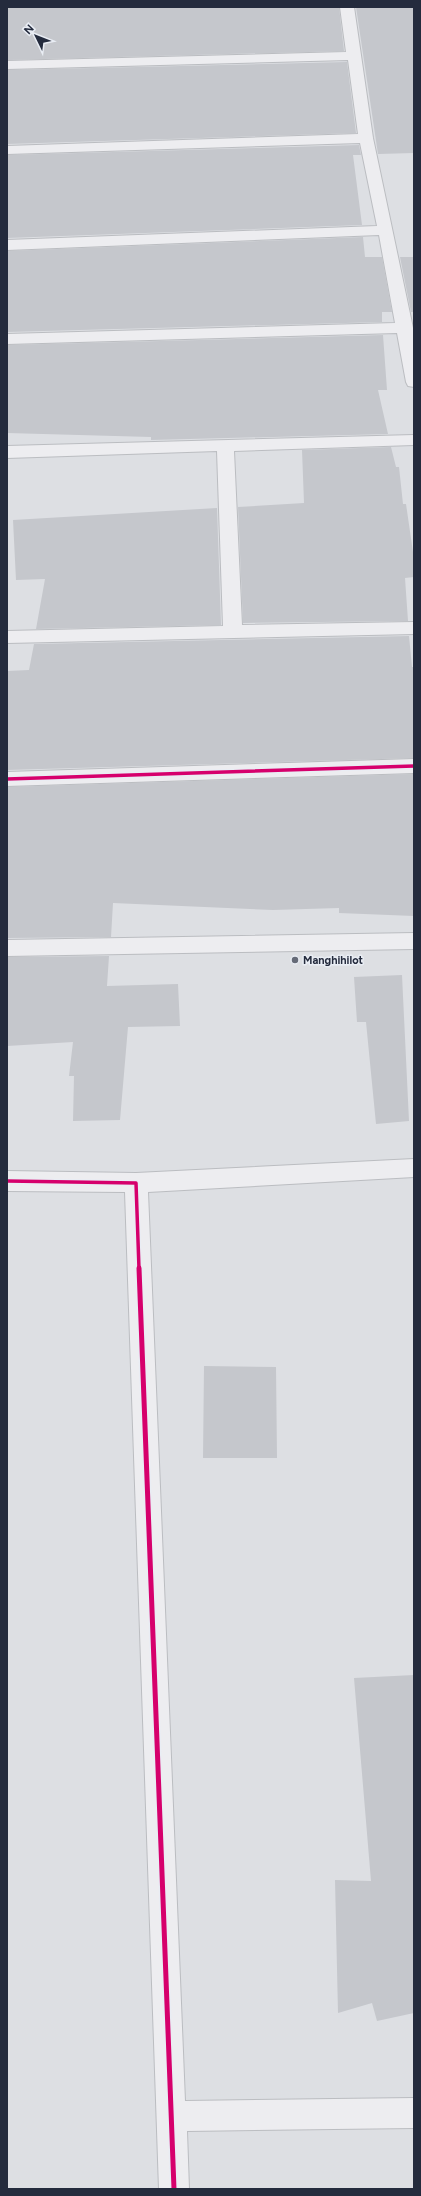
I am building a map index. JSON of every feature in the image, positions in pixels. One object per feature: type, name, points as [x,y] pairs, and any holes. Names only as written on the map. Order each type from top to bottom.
[{"type":"street","points":[[346,7],[355,56],[366,138],[386,230],[414,382]]},
{"type":"street","points":[[7,65],[355,56]]},
{"type":"street","points":[[7,150],[366,138]]},
{"type":"street","points":[[7,245],[386,230]]},
{"type":"street","points":[[7,339],[405,328]]},
{"type":"street","points":[[7,452],[414,440]]},
{"type":"street","points":[[225,446],[234,632]]},
{"type":"street","points":[[7,637],[414,628]]},
{"type":"street","points":[[7,779],[414,766]]},
{"type":"street","points":[[7,948],[414,941]]},
{"type":"street","points":[[7,1181],[136,1183],[414,1168]]},
{"type":"street","points":[[136,1183],[174,2189]]},
{"type":"street","points":[[172,2116],[414,2113]]},
{"type":"building","points":[[7,7],[339,7],[344,51],[7,60]]},
{"type":"building","points":[[356,7],[414,7],[414,153],[378,154]]},
{"type":"building","points":[[347,62],[356,133],[7,144],[7,70]]},
{"type":"building","points":[[359,145],[361,155],[353,155],[362,225],[7,238],[7,155]]},
{"type":"building","points":[[363,237],[365,257],[382,257],[392,312],[382,312],[382,322],[7,332],[7,251]]},
{"type":"building","points":[[400,257],[414,257],[414,312],[411,312]]},
{"type":"building","points":[[383,335],[387,390],[378,390],[388,434],[151,440],[151,437],[7,433],[7,345]]},
{"type":"building","points":[[391,447],[396,467],[399,467],[403,504],[406,504],[414,559],[414,577],[405,578],[408,621],[243,623],[238,507],[304,503],[302,450]]},
{"type":"building","points":[[217,508],[221,625],[36,629],[45,579],[16,580],[13,520]]},
{"type":"building","points":[[409,636],[412,667],[414,667],[414,758],[7,770],[7,671],[29,670],[34,644]]},
{"type":"building","points":[[414,774],[414,916],[339,913],[339,908],[273,910],[113,903],[111,937],[7,938],[7,787]]},
{"type":"building","points":[[109,956],[107,986],[178,984],[180,1026],[128,1027],[120,1120],[73,1121],[74,1076],[69,1076],[73,1042],[7,1046],[7,957]]},
{"type":"building","points":[[402,975],[409,1121],[376,1124],[366,1022],[357,1022],[354,977]]},
{"type":"building","points":[[204,1366],[276,1367],[277,1458],[203,1458]]},
{"type":"building","points":[[414,1675],[414,2013],[377,2021],[372,2003],[338,2013],[335,1880],[371,1881],[354,1678]]},
{"type":"cycle path","points":[[7,779],[414,766]]},
{"type":"cycle path","points":[[7,1181],[136,1183],[174,2189]]},
{"type":"place","name":"Manghihilot","points":[[295,960]]}]
